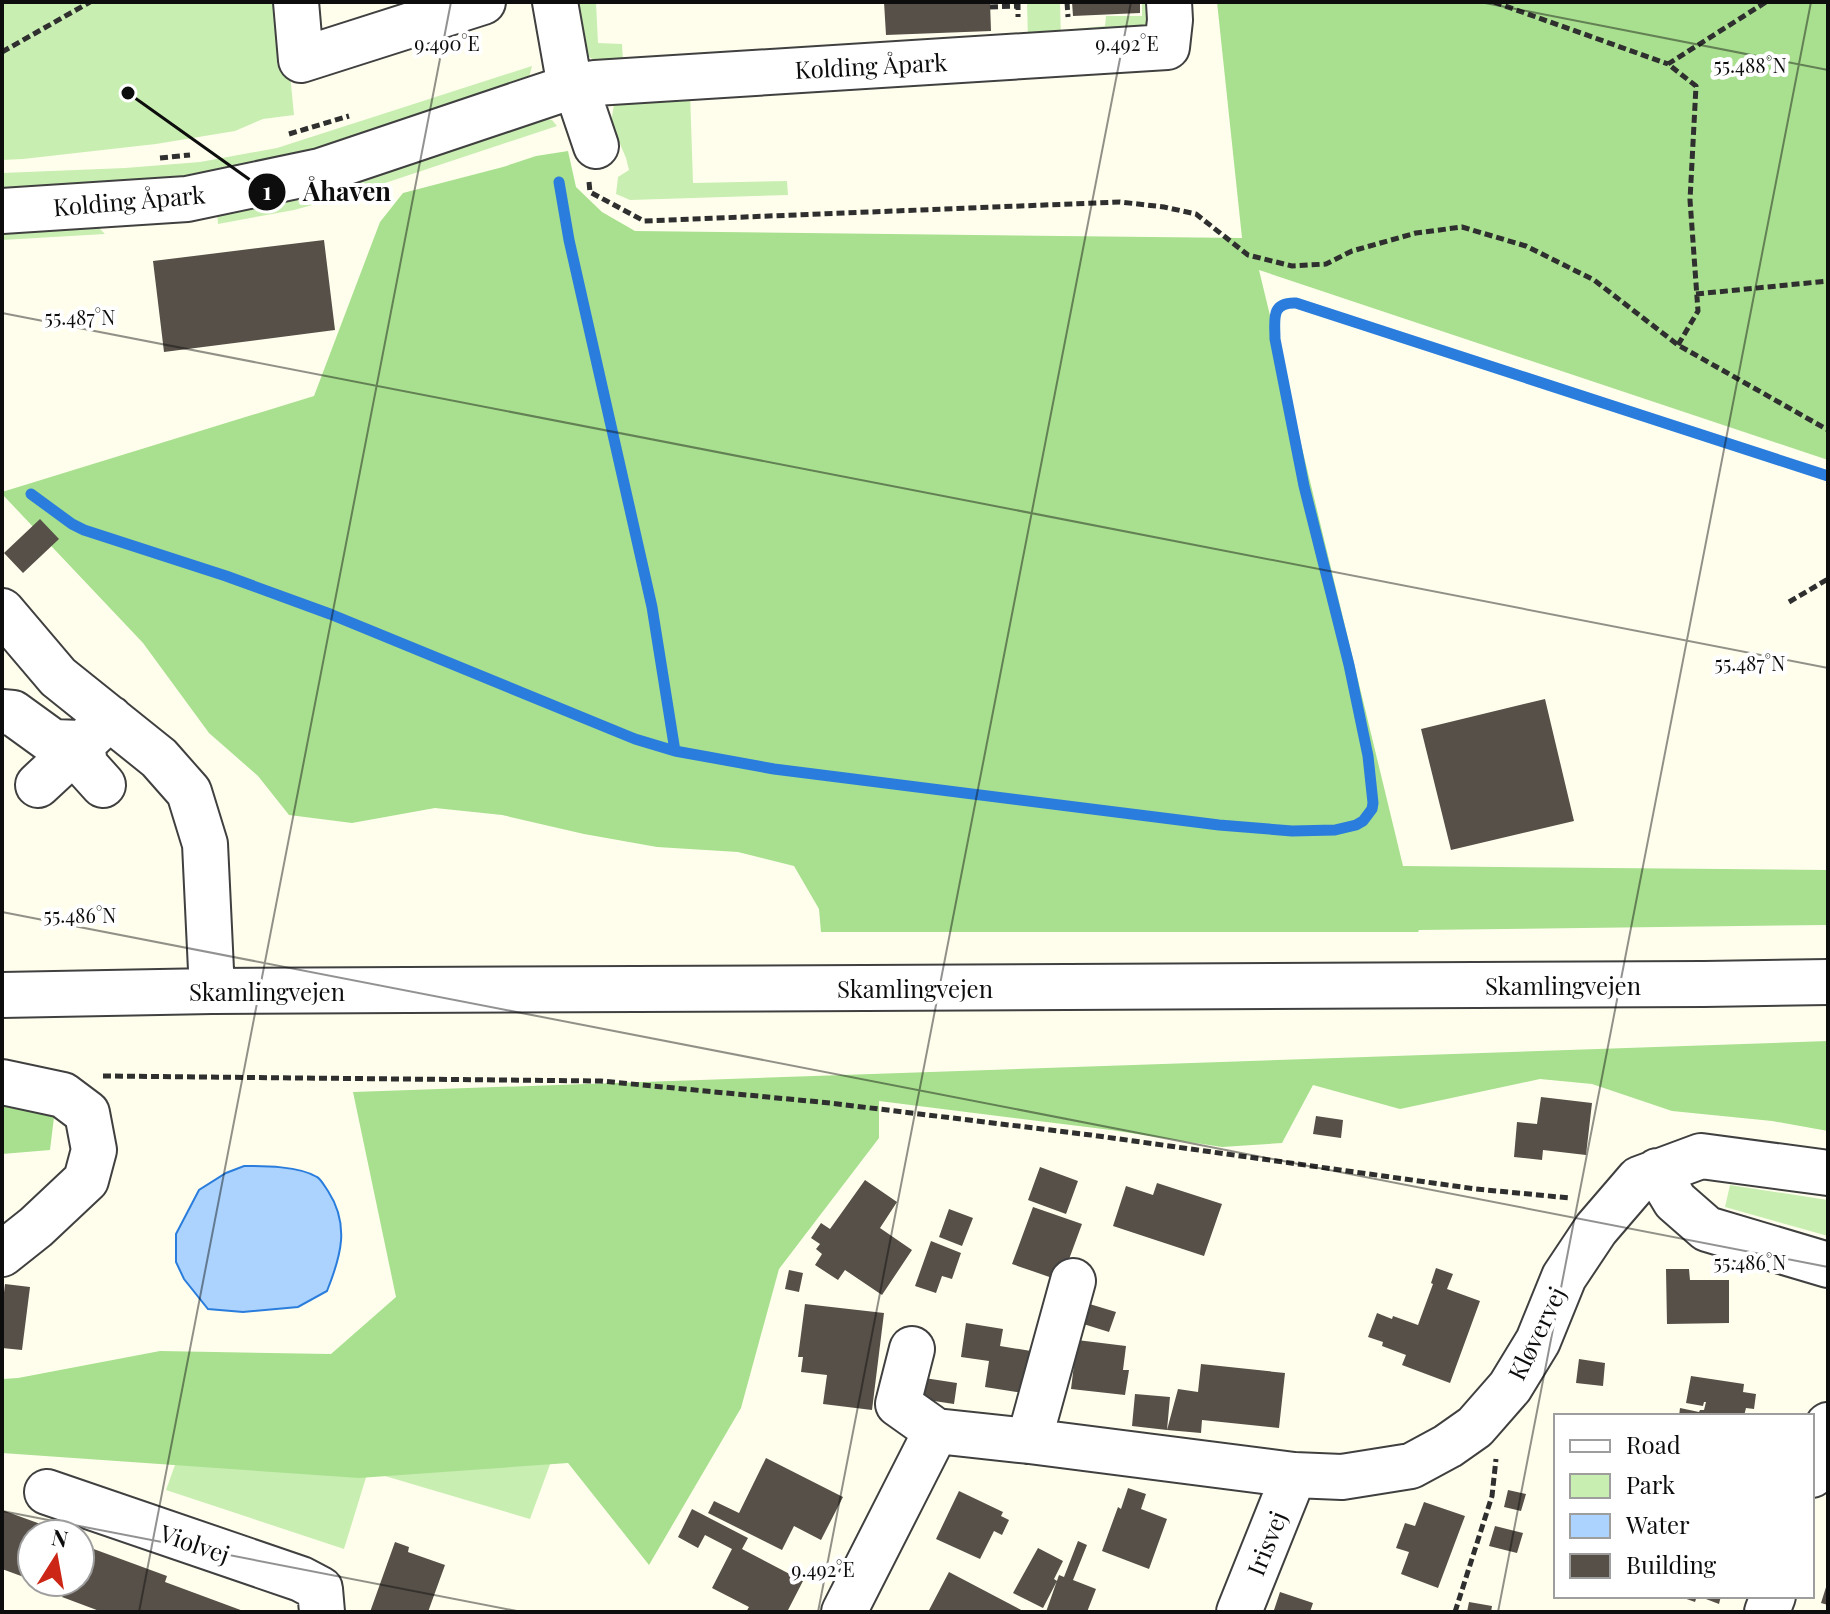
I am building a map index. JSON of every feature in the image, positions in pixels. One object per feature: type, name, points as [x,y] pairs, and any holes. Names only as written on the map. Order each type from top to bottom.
[{"type":"street","points":[[296,2],[301,60],[483,2]]},
{"type":"street","points":[[555,2],[592,162]]},
{"type":"street","name":"Kolding Åpark","points":[[2,211],[187,199],[320,171],[573,87],[595,83],[1167,47],[1169,2]]},
{"type":"street","points":[[2,611],[58,677],[96,731],[159,758],[189,792],[205,844],[212,991]]},
{"type":"street","points":[[2,712],[13,713],[53,742],[96,731]]},
{"type":"street","points":[[38,785],[96,731]]},
{"type":"street","points":[[96,731],[85,765],[103,785]]},
{"type":"street","name":"Skamlingvejen","points":[[2,995],[212,991],[1828,982]]},
{"type":"street","points":[[2,1082],[63,1095],[87,1113],[94,1150],[86,1180],[2,1254]]},
{"type":"street","name":"Kløvervej","points":[[912,1349],[898,1404],[936,1431],[1294,1475],[1342,1477],[1411,1466],[1475,1427],[1510,1387],[1538,1341],[1564,1277],[1596,1229],[1639,1179],[1701,1156],[1828,1173]]},
{"type":"street","points":[[1657,1171],[1675,1201],[1707,1229],[1828,1265]]},
{"type":"street","points":[[1029,1441],[1073,1281]]},
{"type":"street","points":[[1814,1469],[1828,1425]]},
{"type":"street","points":[[844,1612],[936,1431]]},
{"type":"street","name":"Irisvej","points":[[1239,1612],[1294,1475]]},
{"type":"street","name":"Violvej","points":[[47,1492],[301,1579],[320,1589],[322,1612]]},
{"type":"path","points":[[2,52],[90,2]]},
{"type":"path","points":[[1494,2],[1668,64],[1696,86],[1690,200],[1698,311],[1678,345]]},
{"type":"path","points":[[1668,64],[1766,2]]},
{"type":"path","points":[[990,7],[1018,6]]},
{"type":"path","points":[[281,137],[363,112]]},
{"type":"path","points":[[147,159],[195,154]]},
{"type":"path","points":[[592,162],[590,192],[644,221],[1120,202],[1196,214],[1248,255],[1292,266],[1326,264],[1352,251],[1416,233],[1462,227],[1526,246],[1594,280],[1678,345],[1828,430]]},
{"type":"path","points":[[1696,294],[1828,281]]},
{"type":"path","points":[[1789,602],[1828,579]]},
{"type":"path","points":[[103,1076],[601,1081],[800,1100],[1075,1133],[1476,1189],[1574,1198],[1614,1208]]},
{"type":"path","points":[[1455,1612],[1492,1496],[1496,1459],[1475,1427]]},
{"type":"green space","points":[[2,2],[283,2],[294,115],[263,119],[235,131],[156,144],[2,160]]},
{"type":"green space","points":[[575,2],[596,2],[598,43],[622,44],[623,61],[596,61],[584,54]]},
{"type":"green space","points":[[1027,2],[1060,2],[1061,39],[1028,39]]},
{"type":"green space","points":[[1142,2],[1159,2],[1156,23],[1140,35],[1075,38],[1074,29],[1105,26],[1106,16],[1142,16]]},
{"type":"green space","points":[[1217,2],[1828,2],[1828,460],[1259,270],[1403,866],[1828,870],[1828,925],[1418,932],[821,932],[819,909],[794,866],[738,852],[657,847],[502,815],[435,808],[352,823],[289,815],[258,776],[209,733],[143,643],[2,494],[314,396],[380,222],[403,193],[536,156],[568,151],[576,187],[602,212],[635,231],[1242,238]]},
{"type":"green space","points":[[532,66],[528,81],[312,153],[197,177],[2,190],[2,173],[200,162],[277,148]]},
{"type":"green space","points":[[690,91],[693,183],[787,181],[788,195],[630,200],[616,194],[618,177],[629,170],[611,123],[614,104]]},
{"type":"green space","points":[[536,117],[552,120],[557,126],[337,199],[333,184]]},
{"type":"green space","points":[[315,191],[320,203],[218,224],[217,212]]},
{"type":"green space","points":[[92,221],[105,234],[2,240],[2,224]]},
{"type":"green space","points":[[1828,1041],[1828,1131],[1772,1121],[1672,1111],[1592,1084],[1540,1079],[1400,1109],[1313,1085],[1282,1143],[1222,1147],[879,1101],[879,1138],[779,1269],[741,1408],[649,1565],[568,1463],[359,1478],[2,1453],[2,1379],[160,1351],[331,1354],[396,1297],[353,1092]]},
{"type":"green space","points":[[2,1101],[56,1101],[50,1150],[2,1154]]},
{"type":"green space","points":[[1730,1185],[1828,1200],[1828,1236],[1725,1207]]},
{"type":"green space","points":[[585,1369],[530,1519],[368,1471],[344,1549],[166,1490],[209,1370]]},
{"type":"water","points":[[244,1166],[281,1167],[310,1173],[320,1179],[335,1204],[341,1241],[332,1278],[327,1291],[298,1307],[243,1312],[208,1309],[184,1279],[176,1262],[176,1234],[199,1190]]},
{"type":"building","points":[[884,2],[990,2],[991,31],[886,35]]},
{"type":"building","points":[[1072,2],[1140,2],[1140,13],[1073,16]]},
{"type":"building","points":[[324,240],[335,330],[164,352],[153,261]]},
{"type":"building","points":[[40,519],[59,539],[23,573],[4,553]]},
{"type":"building","points":[[1545,699],[1574,821],[1451,850],[1421,729]]},
{"type":"building","points":[[1541,1097],[1592,1103],[1586,1155],[1543,1150],[1542,1160],[1514,1157],[1517,1122],[1537,1124]]},
{"type":"building","points":[[1316,1116],[1343,1120],[1341,1138],[1313,1134]]},
{"type":"building","points":[[1040,1167],[1078,1181],[1066,1214],[1028,1200]]},
{"type":"building","points":[[865,1180],[897,1202],[880,1228],[912,1250],[882,1295],[845,1270],[838,1280],[815,1265],[822,1254],[816,1249],[820,1244],[811,1238],[821,1223],[830,1229]]},
{"type":"building","points":[[1157,1183],[1222,1204],[1204,1256],[1113,1226],[1126,1186],[1153,1195]]},
{"type":"building","points":[[1033,1207],[1082,1224],[1061,1281],[1012,1264]]},
{"type":"building","points":[[949,1209],[973,1218],[962,1246],[939,1237]]},
{"type":"building","points":[[931,1241],[961,1253],[952,1279],[942,1276],[936,1293],[915,1286]]},
{"type":"building","points":[[1436,1268],[1453,1274],[1447,1289],[1480,1301],[1450,1383],[1402,1365],[1406,1355],[1368,1337],[1377,1313],[1418,1325]]},
{"type":"building","points":[[1666,1269],[1689,1269],[1690,1280],[1729,1280],[1729,1323],[1667,1324]]},
{"type":"building","points":[[789,1270],[803,1273],[799,1292],[785,1289]]},
{"type":"building","points":[[5,1284],[30,1287],[22,1350],[2,1348]]},
{"type":"building","points":[[1083,1302],[1116,1312],[1109,1332],[1077,1322]]},
{"type":"building","points":[[805,1304],[884,1313],[872,1410],[823,1404],[827,1375],[801,1372],[803,1357],[798,1357]]},
{"type":"building","points":[[966,1323],[1003,1329],[1000,1346],[1037,1352],[1030,1394],[985,1387],[989,1361],[961,1357]]},
{"type":"building","points":[[1077,1340],[1126,1346],[1123,1370],[1129,1370],[1125,1395],[1071,1389]]},
{"type":"building","points":[[1579,1359],[1605,1363],[1603,1386],[1576,1383]]},
{"type":"building","points":[[1201,1364],[1285,1373],[1279,1428],[1202,1420],[1201,1433],[1167,1430],[1178,1389],[1198,1392]]},
{"type":"building","points":[[1691,1376],[1744,1384],[1743,1392],[1756,1394],[1754,1409],[1746,1408],[1744,1414],[1679,1414],[1680,1408],[1699,1412],[1704,1410],[1706,1402],[1703,1406],[1686,1403]]},
{"type":"building","points":[[918,1377],[957,1383],[954,1404],[914,1398]]},
{"type":"building","points":[[1135,1394],[1170,1397],[1167,1430],[1132,1426]]},
{"type":"building","points":[[766,1458],[843,1497],[821,1540],[794,1526],[782,1550],[708,1513],[714,1501],[739,1513]]},
{"type":"building","points":[[1128,1488],[1146,1494],[1141,1509],[1167,1519],[1149,1569],[1102,1551]]},
{"type":"building","points":[[1508,1490],[1526,1494],[1521,1511],[1504,1507]]},
{"type":"building","points":[[959,1491],[1003,1512],[1001,1516],[1009,1520],[1002,1535],[994,1531],[980,1559],[936,1539]]},
{"type":"building","points":[[1424,1502],[1465,1516],[1438,1588],[1401,1574],[1409,1552],[1396,1548],[1405,1523],[1415,1526]]},
{"type":"building","points":[[692,1509],[748,1538],[742,1549],[803,1581],[787,1612],[746,1612],[749,1607],[712,1588],[732,1549],[705,1535],[698,1548],[678,1537]]},
{"type":"building","points":[[2,1510],[24,1518],[16,1518],[16,1574],[2,1569]]},
{"type":"building","points":[[1495,1526],[1523,1533],[1517,1553],[1489,1546]]},
{"type":"building","points":[[1078,1541],[1087,1545],[1073,1580],[1096,1589],[1087,1612],[1046,1612],[1059,1575],[1064,1577]]},
{"type":"building","points":[[395,1542],[409,1547],[408,1552],[445,1565],[428,1612],[370,1612]]},
{"type":"building","points":[[1038,1548],[1063,1561],[1043,1608],[1013,1593]]},
{"type":"building","points":[[96,1550],[167,1576],[165,1582],[246,1612],[102,1612],[65,1598],[96,1598]]},
{"type":"building","points":[[949,1572],[1025,1612],[928,1612]]},
{"type":"building","points":[[1828,1584],[1828,1605],[1821,1603]]},
{"type":"building","points":[[1280,1592],[1313,1603],[1310,1612],[1274,1610]]},
{"type":"building","points":[[1703,1598],[1720,1598],[1719,1604]]},
{"type":"building","points":[[1469,1602],[1492,1606],[1491,1612],[1467,1612]]},
{"type":"waterway","points":[[559,182],[569,240],[652,607],[675,751]]},
{"type":"waterway","points":[[31,494],[84,530],[330,614],[635,739],[675,751],[774,769],[1219,825],[1292,831],[1335,830],[1356,825],[1363,821],[1373,803],[1368,756],[1349,665],[1304,486],[1275,339],[1276,314],[1282,306],[1296,303],[1828,476]]},
{"type":"place","name":"Åhaven","points":[[128,93]]}]
